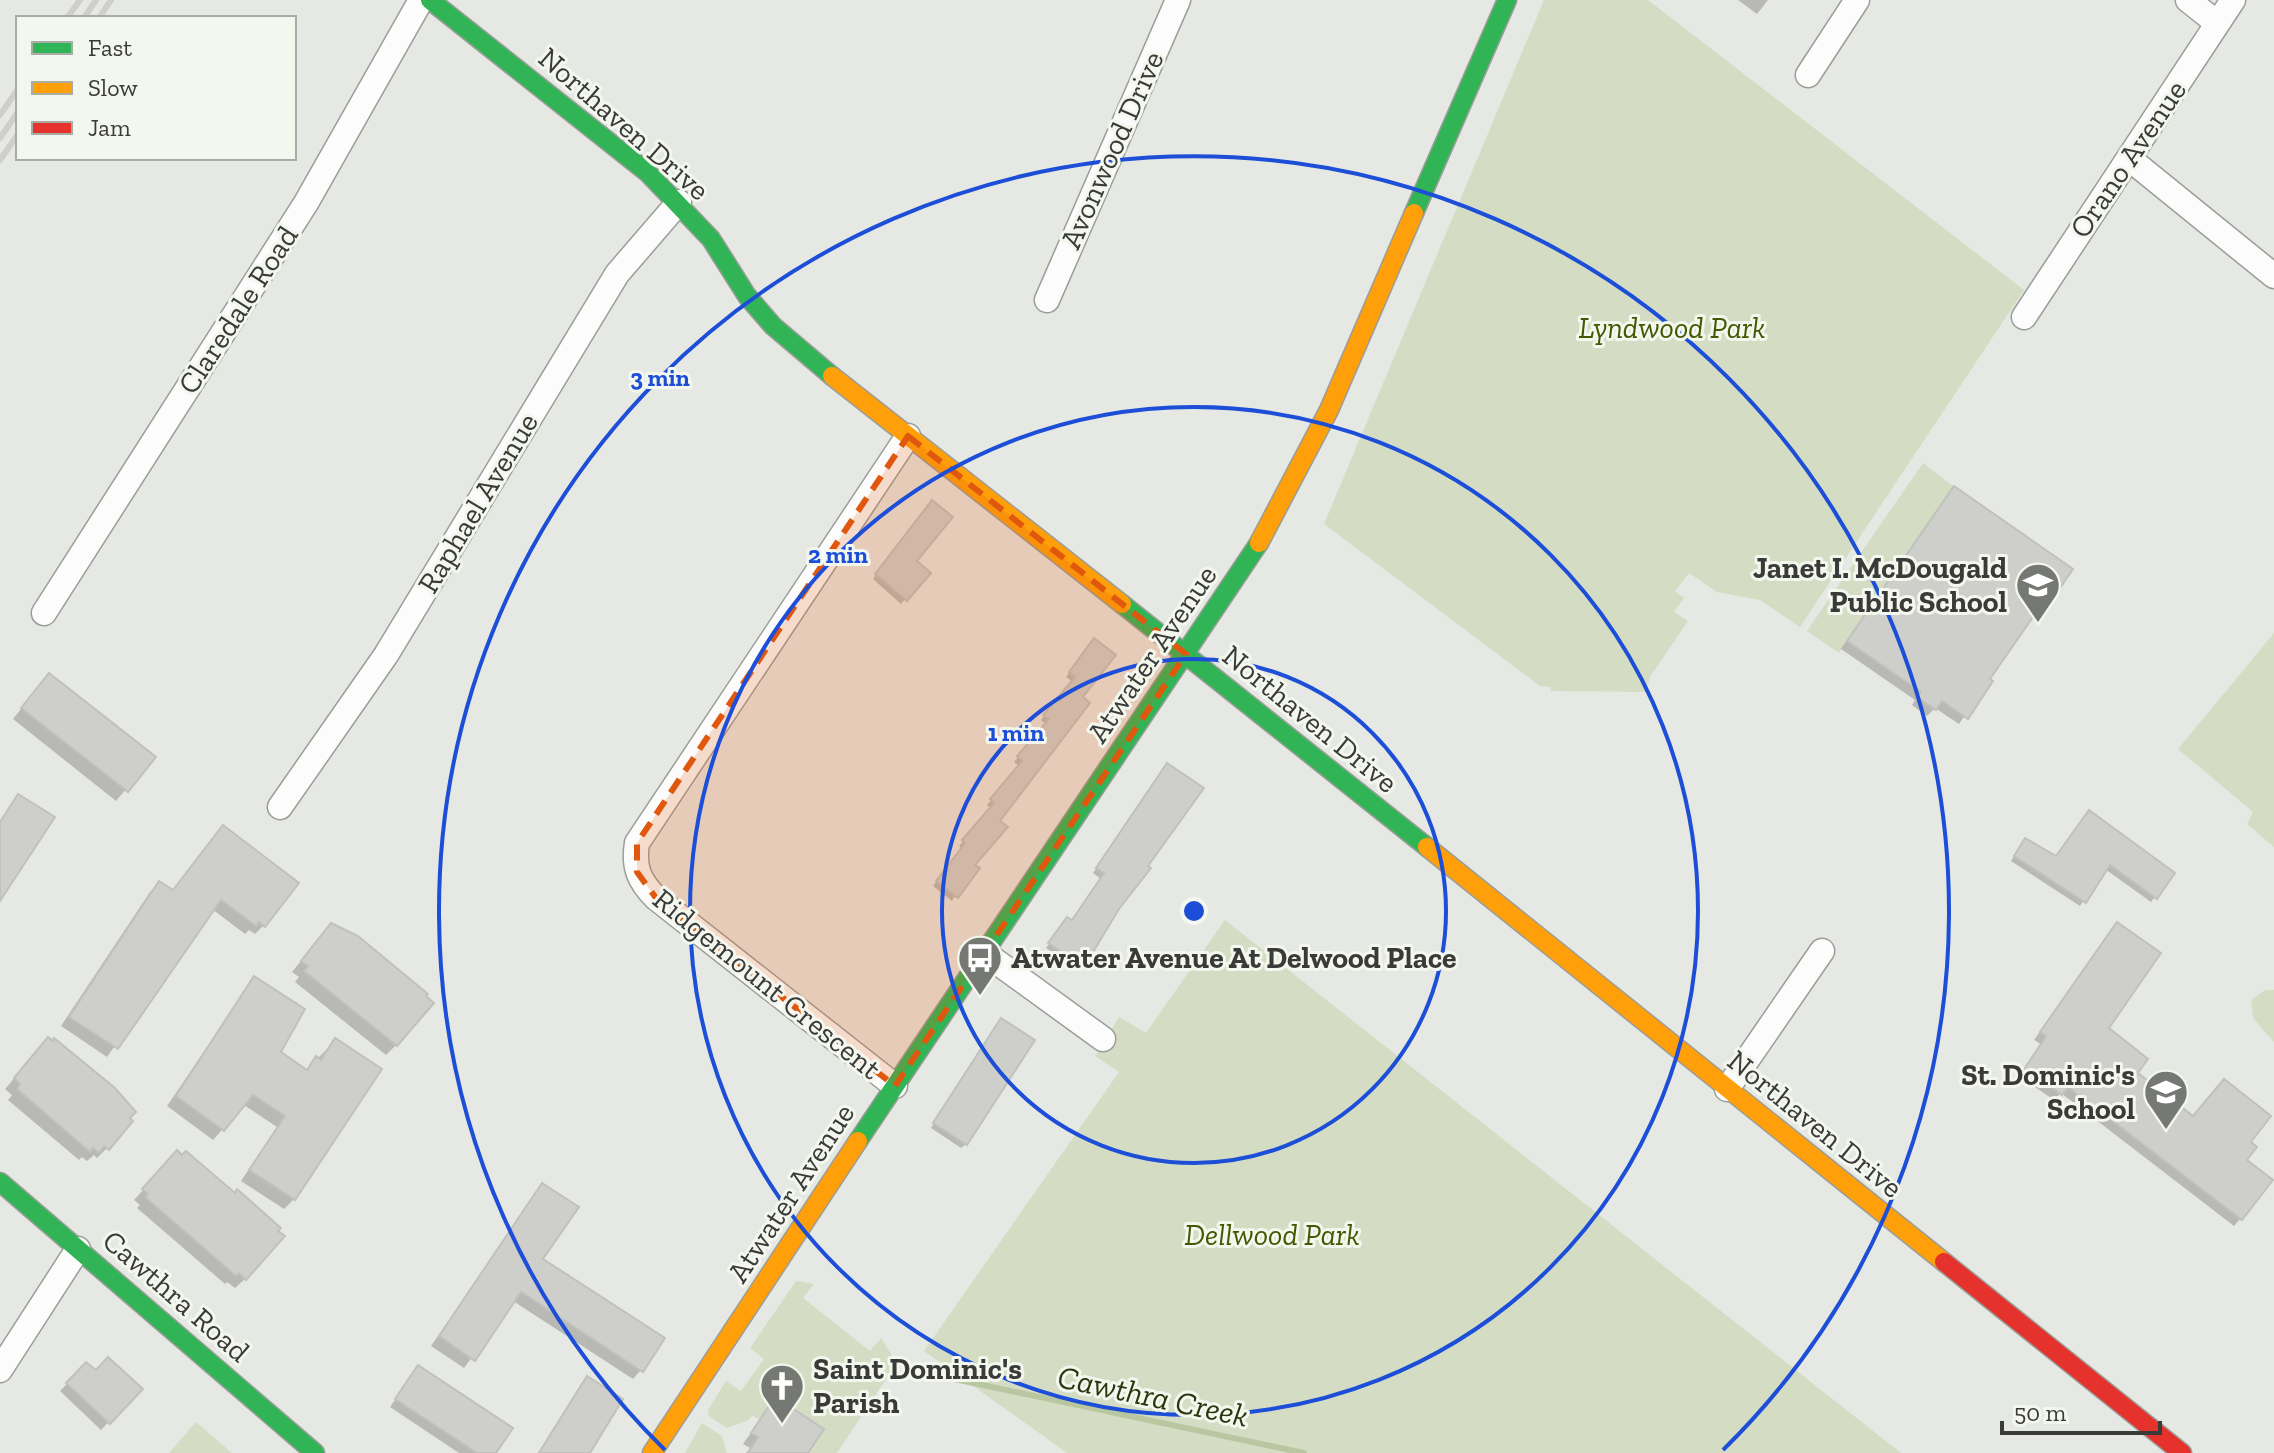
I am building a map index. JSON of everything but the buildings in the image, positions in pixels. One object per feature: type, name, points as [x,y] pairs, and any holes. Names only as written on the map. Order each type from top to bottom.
[{"type":"street","name":"Claredale Road","points":[[44,613],[306,203],[421,0]]},
{"type":"street","name":"Northaven Drive","points":[[430,0],[648,173],[679,202],[711,239],[747,296],[773,326],[2182,1453]]},
{"type":"street","name":"Avonwood Drive","points":[[1047,300],[1178,0]]},
{"type":"street","name":"Atwater Avenue","points":[[652,1453],[983,952],[1260,542],[1291,489],[1329,410],[1507,0]]},
{"type":"street","points":[[1808,75],[1857,0]]},
{"type":"street","points":[[2188,0],[2217,23]]},
{"type":"street","name":"Orano Avenue","points":[[2024,317],[2131,160],[2233,0]]},
{"type":"street","points":[[2131,160],[2274,276]]},
{"type":"street","name":"Raphael Avenue","points":[[280,807],[386,655],[609,286],[679,202]]},
{"type":"street","name":"Ridgemount Crescent","points":[[895,1086],[656,898],[643,885],[634,859],[637,843],[908,436]]},
{"type":"street","points":[[1727,1089],[1822,951]]},
{"type":"street","points":[[983,952],[1103,1039]]},
{"type":"street","name":"Cawthra Road","points":[[0,1182],[315,1453]]},
{"type":"street","points":[[0,1370],[78,1249]]},
{"type":"highlighted area","points":[[908,436],[1186,654],[895,1086],[656,898],[637,872],[637,843]]},
{"type":"green space","name":"Lyndwood Park","points":[[1544,0],[1648,0],[2024,290],[1800,627],[1760,600],[1717,592],[1689,573],[1675,591],[1684,598],[1674,612],[1688,621],[1650,677],[1646,692],[1550,691],[1551,687],[1540,686],[1324,524]]},
{"type":"green space","points":[[1923,463],[1954,487],[1839,653],[1807,631]]},
{"type":"green space","points":[[2274,633],[2274,847],[2247,824],[2253,812],[2178,749]]},
{"type":"green space","name":"Dellwood Park","points":[[1225,920],[1901,1453],[1067,1453],[924,1351],[1119,1072],[1095,1056],[1119,1017],[1146,1033]]},
{"type":"green space","points":[[2265,990],[2274,990],[2274,1042],[2253,1018],[2251,1000]]},
{"type":"green space","points":[[796,1281],[814,1284],[803,1298],[870,1351],[881,1338],[893,1357],[892,1370],[837,1453],[808,1453],[823,1429],[775,1397],[760,1420],[752,1415],[749,1420],[727,1428],[709,1416],[708,1410],[726,1381],[741,1391],[764,1359],[750,1348]]},
{"type":"green space","points":[[196,1422],[232,1453],[169,1453]]},
{"type":"green space","points":[[702,1423],[722,1436],[727,1453],[685,1453]]},
{"type":"waterway","name":"Cawthra Creek","points":[[945,1377],[1304,1453]]},
{"type":"railway","points":[[68,16],[80,0]]},
{"type":"railway","points":[[85,16],[96,0]]},
{"type":"railway","points":[[100,16],[111,0]]},
{"type":"railway","points":[[0,115],[16,92]]},
{"type":"railway","points":[[0,138],[16,115]]},
{"type":"railway","points":[[0,160],[16,137]]},
{"type":"traffic: fast","points":[[430,0],[648,173],[711,239],[747,296],[773,326],[832,376]]},
{"type":"traffic: fast","points":[[1414,213],[1507,0]]},
{"type":"traffic: fast","points":[[858,1141],[1259,543]]},
{"type":"traffic: fast","points":[[1122,604],[1427,847]]},
{"type":"traffic: fast","points":[[0,1182],[315,1453]]},
{"type":"traffic: slow","points":[[1259,543],[1329,410],[1414,213]]},
{"type":"traffic: slow","points":[[832,376],[1122,604]]},
{"type":"traffic: slow","points":[[1427,847],[1944,1262]]},
{"type":"traffic: slow","points":[[652,1453],[858,1141]]},
{"type":"traffic: jam","points":[[1944,1262],[2182,1453]]},
{"type":"place","name":"Janet I. McDougald Public School","points":[[2038,624]]},
{"type":"place","name":"Atwater Avenue At Delwood Place","points":[[980,997]]},
{"type":"place","name":"St. Dominic's School","points":[[2166,1131]]},
{"type":"place","name":"Saint Dominic's Parish","points":[[782,1425]]}]
